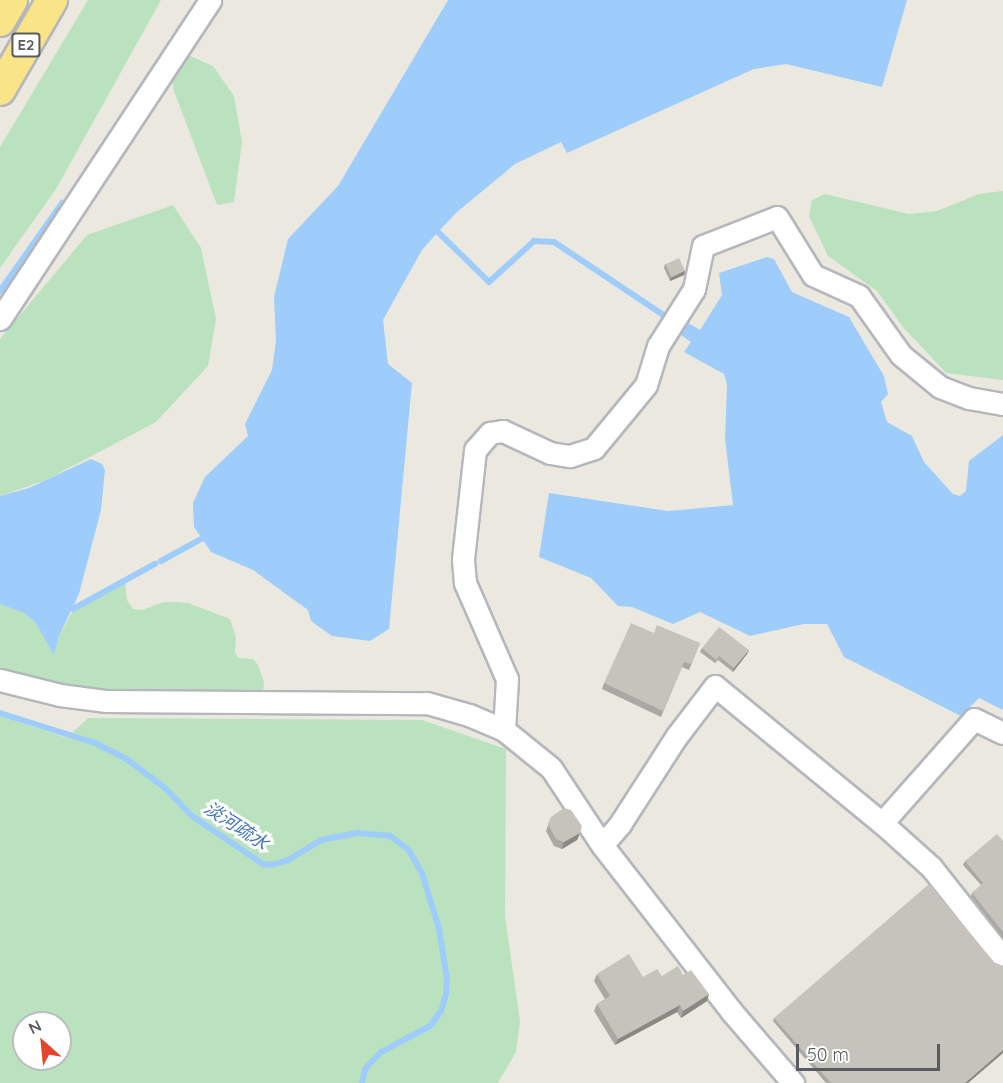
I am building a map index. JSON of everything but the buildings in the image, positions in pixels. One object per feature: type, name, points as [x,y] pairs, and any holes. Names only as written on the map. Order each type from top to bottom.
[{"type":"highway","name":"E2","points":[[0,21],[12,0]]},
{"type":"highway","name":"E2","points":[[0,90],[52,0]]},
{"type":"street","points":[[0,319],[210,0]]},
{"type":"street","points":[[504,730],[507,679],[465,583],[463,559],[475,450],[490,433],[503,431],[550,453],[570,456],[594,448],[646,385],[658,346],[694,289],[703,246],[777,217],[813,275],[859,296],[901,355],[940,387],[969,398],[1003,404]]},
{"type":"street","points":[[0,680],[60,695],[105,701],[428,703],[469,715],[504,730],[551,768],[602,845],[732,1012],[793,1083]]},
{"type":"street","points":[[602,845],[620,824],[676,737],[715,686],[882,823],[931,867],[1003,958]]},
{"type":"street","points":[[882,823],[974,719],[1003,733]]},
{"type":"green space","points":[[88,0],[161,0],[56,189],[0,268],[0,147]]},
{"type":"green space","points":[[188,55],[213,66],[234,96],[242,142],[234,202],[217,205],[174,91],[171,76],[176,61]]},
{"type":"green space","points":[[1003,191],[1003,380],[946,373],[903,327],[877,291],[828,256],[809,216],[812,200],[825,194],[909,214],[937,211],[979,194]]},
{"type":"green space","points":[[173,205],[201,248],[216,319],[208,366],[156,422],[46,480],[0,496],[0,339],[87,235]]},
{"type":"green space","points":[[125,583],[127,600],[133,609],[142,610],[164,602],[188,603],[230,619],[236,637],[235,653],[239,658],[253,659],[258,665],[264,682],[263,692],[111,691],[66,686],[0,672],[0,604],[24,613],[35,622],[54,654],[59,636],[72,612]]},
{"type":"green space","points":[[0,716],[67,738],[88,718],[422,720],[506,749],[505,916],[520,1021],[516,1052],[498,1083],[0,1083]]},
{"type":"water","points":[[448,0],[907,0],[882,87],[786,64],[754,69],[567,153],[561,142],[515,164],[457,212],[438,232],[422,250],[383,320],[388,364],[412,383],[389,629],[370,641],[332,636],[311,621],[308,610],[253,570],[211,552],[194,527],[193,503],[205,477],[248,436],[245,424],[272,370],[276,341],[274,297],[288,239],[338,186]]},
{"type":"water","points":[[767,257],[774,259],[792,292],[849,317],[884,376],[888,394],[881,402],[887,422],[912,436],[924,462],[953,494],[960,496],[966,491],[969,461],[1003,435],[1003,710],[979,698],[961,716],[844,657],[827,624],[804,624],[750,636],[700,612],[673,624],[632,607],[618,606],[591,578],[539,557],[549,493],[668,511],[733,505],[725,439],[727,385],[724,374],[684,352],[691,342],[678,333],[685,321],[700,330],[722,295],[719,273]]},
{"type":"water","points":[[91,459],[102,464],[105,470],[101,510],[79,594],[59,636],[54,655],[35,622],[24,613],[0,604],[0,496],[29,488]]},
{"type":"waterway","name":"淡河疏水","points":[[0,291],[62,203]]},
{"type":"waterway","points":[[438,232],[489,282],[534,241],[554,242],[671,320]]},
{"type":"waterway","points":[[161,561],[201,539]]},
{"type":"waterway","points":[[73,609],[155,564]]},
{"type":"waterway","name":"淡河疏水","points":[[0,713],[95,743],[128,760],[165,788],[192,816],[263,864],[272,865],[288,860],[321,840],[358,833],[390,836],[408,849],[422,873],[439,929],[447,979],[446,994],[441,1011],[430,1026],[381,1052],[365,1069],[362,1083]]}]
